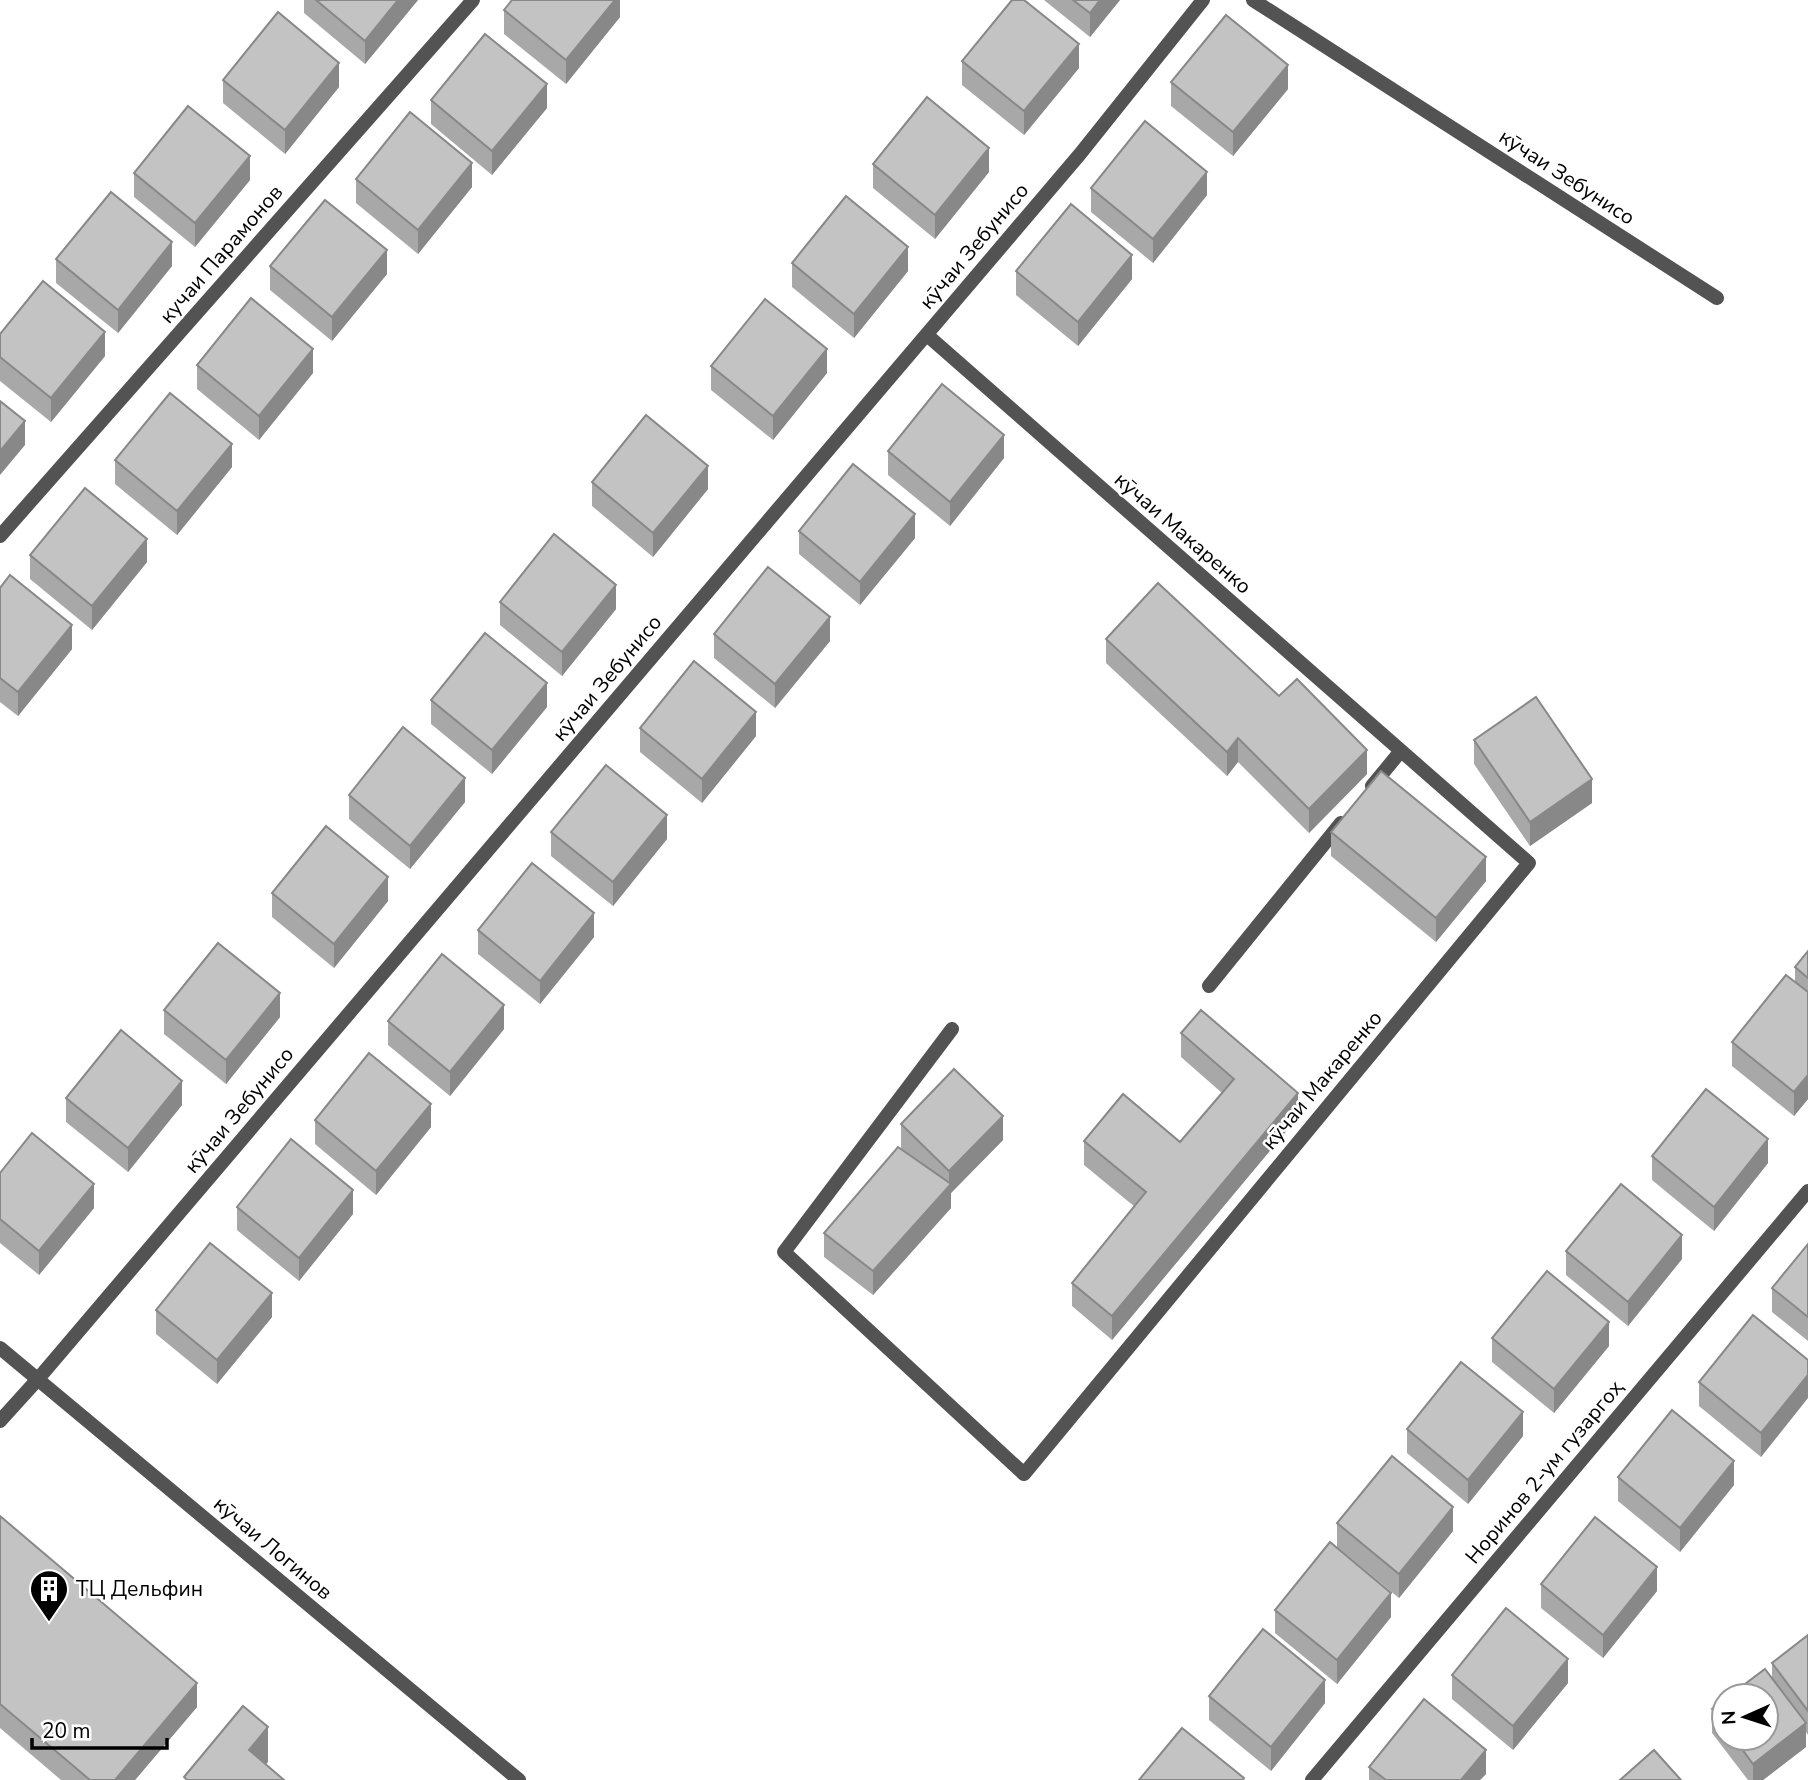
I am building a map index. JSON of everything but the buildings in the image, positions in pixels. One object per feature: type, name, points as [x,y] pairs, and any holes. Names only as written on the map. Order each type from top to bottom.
[{"type":"street","name":"кучаи Парамонов","points":[[0,536],[473,0]]},
{"type":"street","name":"кӯчаи Зебунисо","points":[[0,1421],[927,335],[1080,154],[1203,0]]},
{"type":"street","name":"кӯчаи Зебунисо","points":[[1253,0],[1717,298]]},
{"type":"street","name":"кӯчаи Макаренко","points":[[927,335],[1529,863],[1024,1474],[784,1252],[953,1029]]},
{"type":"street","points":[[1365,794],[1400,752]]},
{"type":"street","points":[[1209,986],[1348,816]]},
{"type":"street","name":"Норинов 2-ум гузаргоҳ","points":[[1312,1780],[1808,1191]]},
{"type":"street","name":"кӯчаи Логинов","points":[[0,1348],[519,1780]]},
{"type":"place","name":"ТЦ Дельфин","points":[[49,1623]]}]
